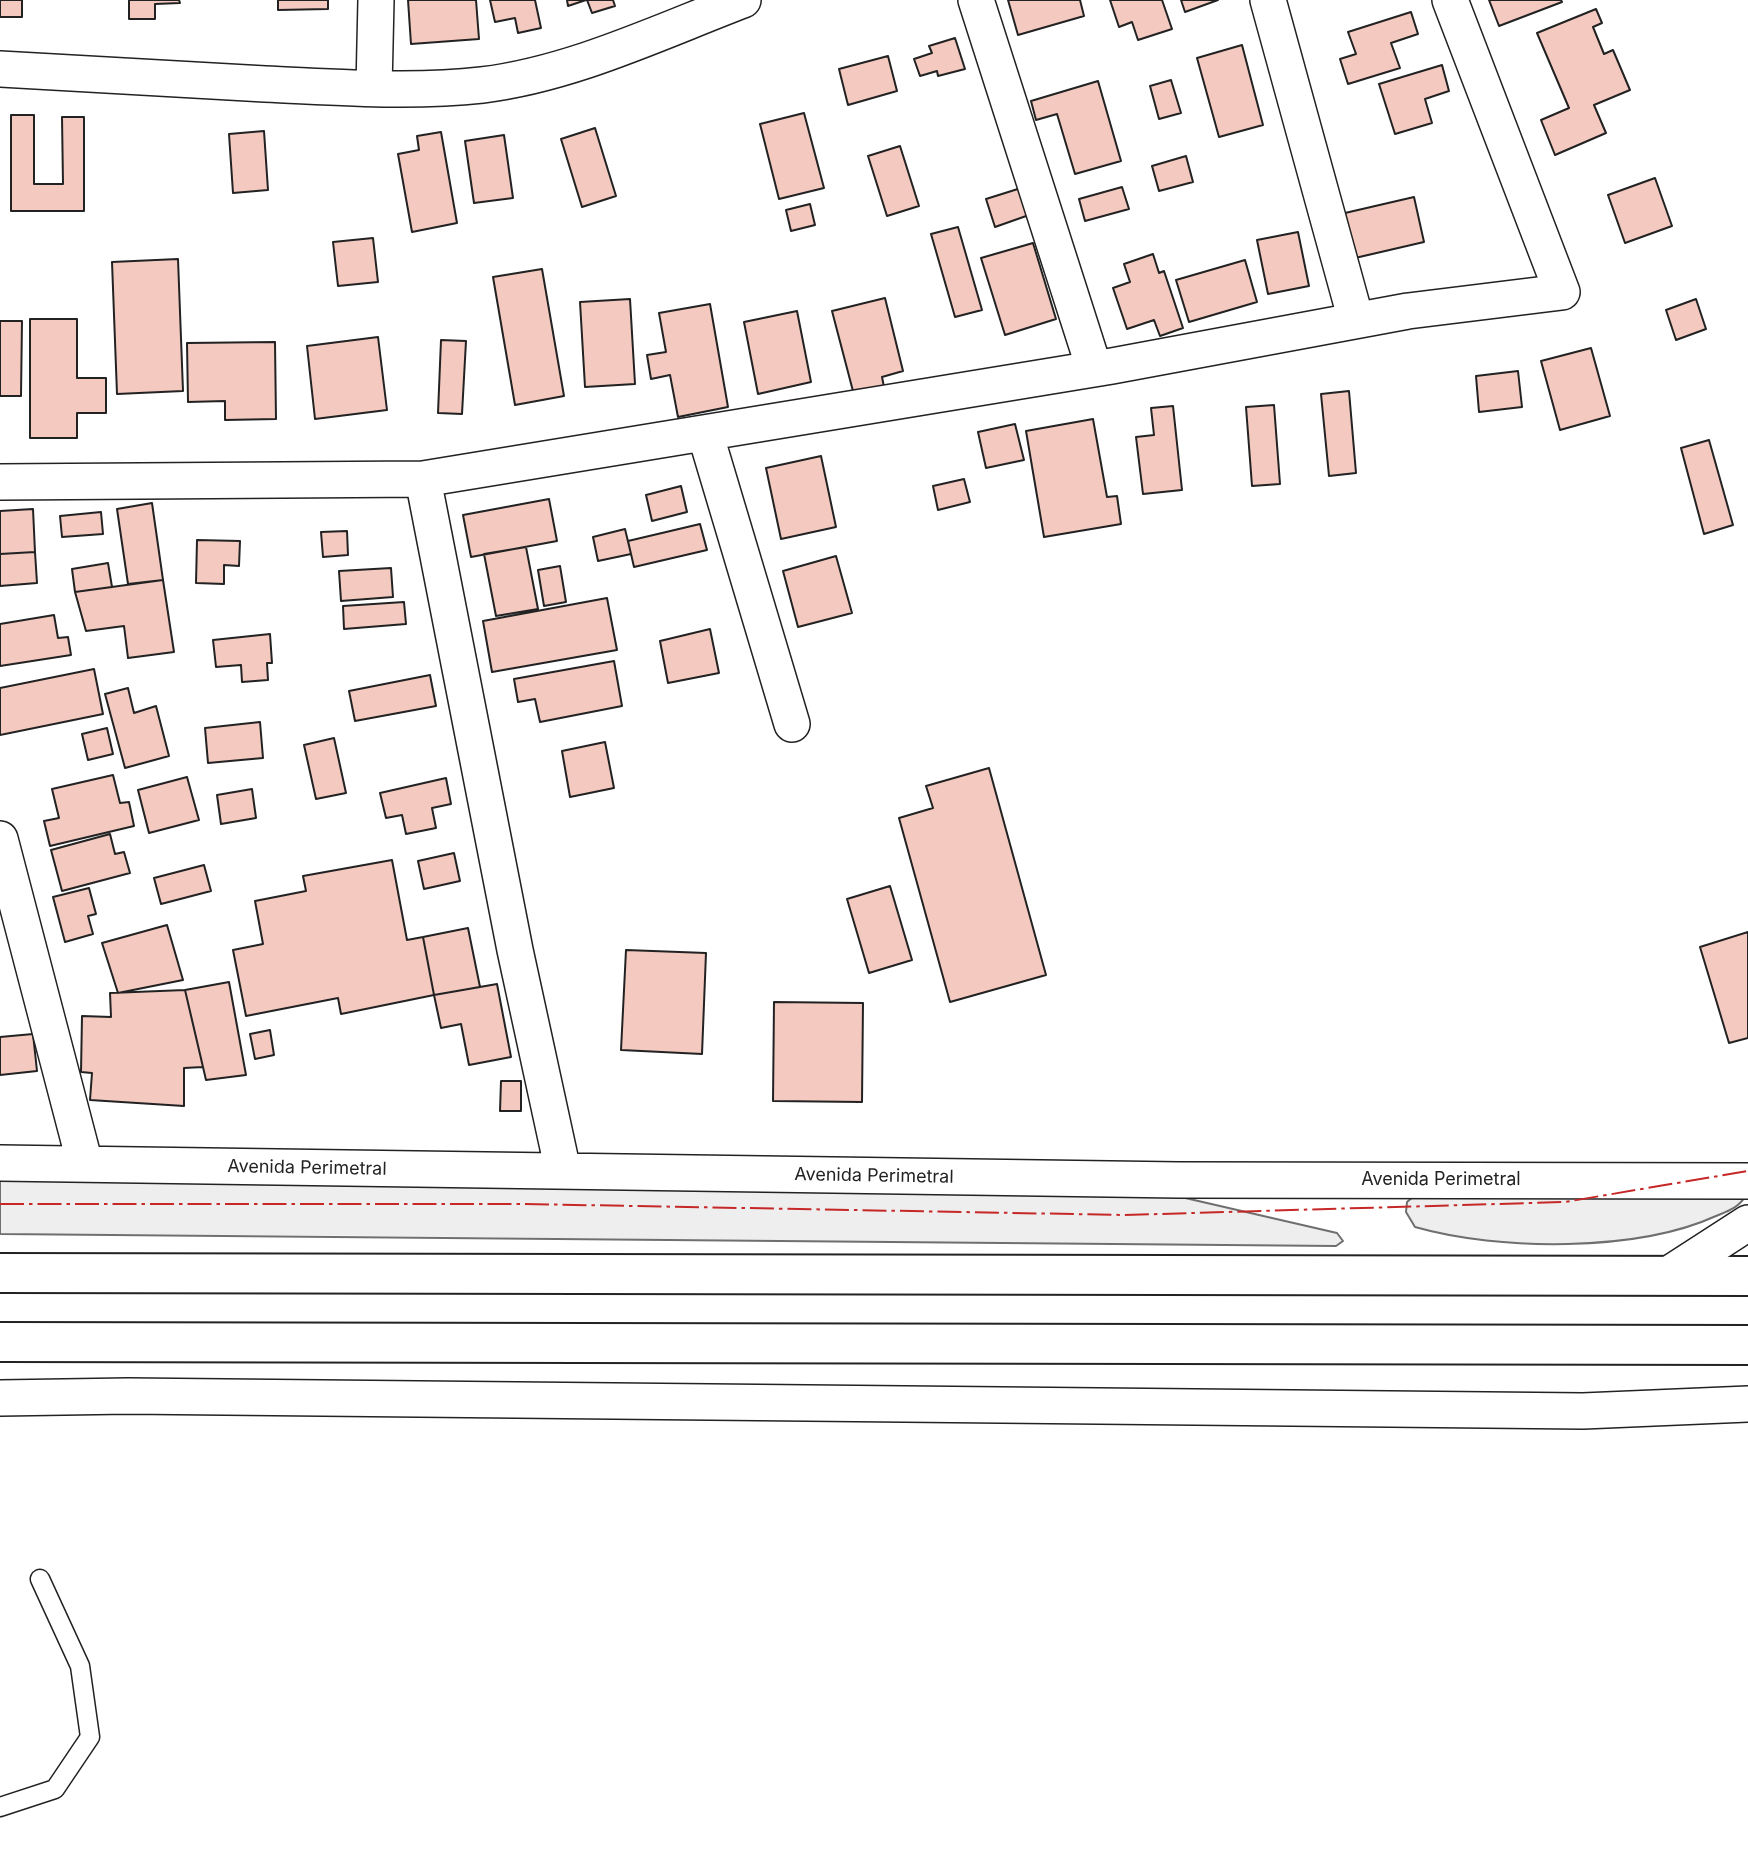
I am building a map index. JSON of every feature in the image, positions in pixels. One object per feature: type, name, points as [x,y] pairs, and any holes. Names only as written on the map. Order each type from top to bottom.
[{"type":"highway","points":[[0,1273],[1748,1276]]},
{"type":"highway","points":[[0,1342],[1748,1345]]},
{"type":"street","points":[[374,88],[376,0]]},
{"type":"street","points":[[0,69],[374,88],[483,85],[597,56],[743,0]]},
{"type":"street","points":[[976,0],[1094,368]]},
{"type":"street","points":[[1268,0],[1356,320]]},
{"type":"street","points":[[0,482],[423,479],[1094,368],[1356,320],[1562,292],[1450,0]]},
{"type":"street","points":[[705,433],[792,724]]},
{"type":"street","points":[[423,479],[515,950],[563,1171]]},
{"type":"street","points":[[0,839],[85,1164]]},
{"type":"street","name":"Avenida Perimetral","points":[[0,1163],[1179,1180],[1748,1181]]},
{"type":"street","points":[[1666,1276],[1748,1223]]},
{"type":"street","points":[[0,1398],[128,1396],[1583,1411],[1748,1404]]},
{"type":"lane","points":[[0,1807],[55,1789],[90,1737],[80,1666],[40,1579]]},
{"type":"shaded area","points":[[0,1177],[1181,1197],[1337,1233],[1343,1241],[1336,1246],[0,1234]]},
{"type":"shaded area","points":[[1746,1195],[1729,1210],[1684,1228],[1608,1242],[1526,1244],[1449,1235],[1415,1227],[1406,1212],[1407,1202],[1414,1196]]},
{"type":"building","points":[[0,0],[22,0],[22,17],[0,17]]},
{"type":"building","points":[[129,0],[179,0],[180,3],[155,4],[155,19],[129,19]]},
{"type":"building","points":[[278,0],[328,0],[328,9],[278,10]]},
{"type":"building","points":[[408,0],[476,0],[479,39],[411,44]]},
{"type":"building","points":[[490,0],[535,0],[541,28],[518,33],[515,18],[495,22]]},
{"type":"building","points":[[567,0],[586,0],[568,6]]},
{"type":"building","points":[[587,0],[613,0],[615,6],[592,13]]},
{"type":"building","points":[[1008,0],[1080,0],[1084,16],[1018,35]]},
{"type":"building","points":[[1110,0],[1162,0],[1172,29],[1138,40],[1132,22],[1119,27]]},
{"type":"building","points":[[1181,0],[1218,0],[1185,12]]},
{"type":"building","points":[[1489,0],[1561,0],[1562,2],[1499,26]]},
{"type":"building","points":[[1596,9],[1602,23],[1593,27],[1604,54],[1613,50],[1630,90],[1594,105],[1606,133],[1555,155],[1541,120],[1569,108],[1537,33]]},
{"type":"building","points":[[1411,12],[1418,34],[1391,43],[1400,68],[1348,84],[1340,59],[1356,54],[1348,32]]},
{"type":"building","points":[[955,38],[965,69],[938,76],[937,71],[920,76],[914,59],[932,53],[929,46]]},
{"type":"building","points":[[1242,45],[1263,125],[1219,137],[1197,58]]},
{"type":"building","points":[[888,56],[897,91],[848,105],[839,69]]},
{"type":"building","points":[[1442,65],[1449,91],[1425,99],[1432,123],[1395,134],[1379,84]]},
{"type":"building","points":[[1171,80],[1181,113],[1159,119],[1150,86]]},
{"type":"building","points":[[1098,81],[1121,161],[1075,174],[1057,114],[1036,120],[1031,101]]},
{"type":"building","points":[[804,113],[824,188],[779,199],[760,124]]},
{"type":"building","points":[[11,115],[34,115],[34,184],[63,184],[62,117],[84,117],[84,211],[11,211]]},
{"type":"building","points":[[595,128],[616,196],[582,207],[561,139]]},
{"type":"building","points":[[264,131],[268,190],[233,193],[229,134]]},
{"type":"building","points":[[441,132],[457,223],[412,232],[398,154],[419,150],[417,136]]},
{"type":"building","points":[[504,135],[513,198],[474,203],[465,141]]},
{"type":"building","points":[[900,146],[919,206],[887,216],[868,156]]},
{"type":"building","points":[[1186,156],[1193,182],[1159,191],[1152,166]]},
{"type":"building","points":[[1655,178],[1672,226],[1625,243],[1608,195]]},
{"type":"building","points":[[1122,187],[1129,209],[1085,221],[1079,199]]},
{"type":"building","points":[[1021,188],[1029,215],[995,227],[986,199]]},
{"type":"building","points":[[1414,197],[1424,242],[1355,258],[1345,213]]},
{"type":"building","points":[[810,204],[815,225],[791,231],[786,210]]},
{"type":"building","points":[[958,227],[982,310],[955,317],[931,234]]},
{"type":"building","points":[[1298,232],[1309,286],[1268,294],[1257,240]]},
{"type":"building","points":[[373,238],[378,282],[338,286],[333,242]]},
{"type":"building","points":[[1033,243],[1056,319],[1005,335],[981,258]]},
{"type":"building","points":[[1153,254],[1159,273],[1164,271],[1183,328],[1160,336],[1154,320],[1127,329],[1113,288],[1130,282],[1124,264]]},
{"type":"building","points":[[178,259],[183,391],[117,394],[112,262]]},
{"type":"building","points":[[1245,260],[1257,302],[1189,322],[1176,280]]},
{"type":"building","points":[[542,269],[564,396],[515,405],[493,277]]},
{"type":"building","points":[[885,298],[903,371],[882,377],[884,387],[854,395],[832,311]]},
{"type":"building","points":[[630,299],[635,384],[585,387],[580,302]]},
{"type":"building","points":[[1696,299],[1706,329],[1676,340],[1666,310]]},
{"type":"building","points":[[710,304],[728,407],[678,417],[670,375],[651,379],[647,355],[666,352],[659,313]]},
{"type":"building","points":[[797,311],[811,382],[758,394],[744,322]]},
{"type":"building","points":[[30,319],[77,319],[77,378],[106,378],[106,413],[77,413],[77,438],[30,438]]},
{"type":"building","points":[[0,321],[22,321],[21,396],[0,396]]},
{"type":"building","points":[[378,337],[387,410],[315,419],[307,346]]},
{"type":"building","points":[[441,340],[466,341],[462,414],[438,413]]},
{"type":"building","points":[[275,342],[276,419],[225,420],[225,401],[188,402],[187,343]]},
{"type":"building","points":[[1591,348],[1610,416],[1560,430],[1541,361]]},
{"type":"building","points":[[1518,371],[1522,407],[1479,412],[1476,376]]},
{"type":"building","points":[[1349,391],[1356,473],[1329,476],[1321,394]]},
{"type":"building","points":[[1274,405],[1280,484],[1252,486],[1246,407]]},
{"type":"building","points":[[1173,406],[1182,490],[1143,494],[1136,437],[1154,435],[1151,408]]},
{"type":"building","points":[[1093,419],[1107,497],[1117,496],[1121,524],[1044,537],[1026,431]]},
{"type":"building","points":[[1015,424],[1024,460],[986,468],[978,432]]},
{"type":"building","points":[[1709,440],[1733,525],[1704,534],[1681,448]]},
{"type":"building","points":[[821,456],[836,527],[781,539],[766,468]]},
{"type":"building","points":[[964,479],[970,502],[938,510],[933,486]]},
{"type":"building","points":[[681,486],[687,512],[652,521],[646,495]]},
{"type":"building","points":[[549,499],[557,541],[471,557],[463,515]]},
{"type":"building","points":[[152,503],[163,580],[128,584],[117,509]]},
{"type":"building","points":[[33,509],[35,552],[0,554],[0,511]]},
{"type":"building","points":[[101,512],[103,534],[62,537],[60,516]]},
{"type":"building","points":[[700,524],[707,550],[634,567],[628,541]]},
{"type":"building","points":[[625,529],[631,554],[598,561],[593,537]]},
{"type":"building","points":[[347,531],[348,555],[323,557],[321,532]]},
{"type":"building","points":[[197,540],[240,541],[239,566],[224,565],[224,584],[196,583]]},
{"type":"building","points":[[526,547],[538,609],[496,616],[484,554]]},
{"type":"building","points":[[35,552],[37,583],[0,586],[0,554]]},
{"type":"building","points":[[836,556],[852,613],[798,627],[783,571]]},
{"type":"building","points":[[108,563],[112,587],[75,592],[72,569]]},
{"type":"building","points":[[560,566],[566,602],[544,606],[538,570]]},
{"type":"building","points":[[391,568],[393,597],[341,601],[339,571]]},
{"type":"building","points":[[163,580],[174,652],[128,658],[124,626],[86,631],[75,592]]},
{"type":"building","points":[[607,598],[617,650],[492,672],[483,621]]},
{"type":"building","points":[[404,602],[406,624],[344,629],[343,606]]},
{"type":"building","points":[[54,615],[58,638],[68,637],[71,655],[0,666],[0,624]]},
{"type":"building","points":[[710,629],[719,673],[668,683],[660,641]]},
{"type":"building","points":[[270,634],[272,663],[267,663],[268,680],[242,682],[241,665],[216,667],[213,640]]},
{"type":"building","points":[[614,661],[622,706],[540,722],[535,699],[518,702],[514,679]]},
{"type":"building","points":[[94,669],[103,714],[0,735],[0,688]]},
{"type":"building","points":[[430,675],[436,706],[355,721],[349,691]]},
{"type":"building","points":[[128,688],[134,713],[156,706],[169,756],[125,768],[105,694]]},
{"type":"building","points":[[260,722],[263,758],[208,763],[205,728]]},
{"type":"building","points":[[107,728],[113,754],[88,760],[82,734]]},
{"type":"building","points":[[334,738],[346,793],[316,799],[304,745]]},
{"type":"building","points":[[605,742],[614,788],[570,797],[562,751]]},
{"type":"building","points":[[989,768],[1046,975],[950,1002],[899,818],[933,808],[926,786]]},
{"type":"building","points":[[113,775],[120,803],[129,802],[134,826],[50,846],[44,821],[59,818],[52,789]]},
{"type":"building","points":[[187,777],[199,820],[149,833],[138,790]]},
{"type":"building","points":[[446,778],[451,804],[432,808],[436,828],[406,834],[402,815],[386,818],[380,793]]},
{"type":"building","points":[[252,789],[256,818],[221,824],[217,795]]},
{"type":"building","points":[[110,834],[115,854],[124,852],[130,873],[62,891],[51,850]]},
{"type":"building","points":[[454,853],[460,881],[424,889],[418,861]]},
{"type":"building","points":[[392,860],[407,940],[423,937],[434,995],[341,1014],[338,998],[246,1016],[233,950],[263,944],[255,901],[306,891],[303,876]]},
{"type":"building","points":[[204,865],[211,891],[161,904],[154,878]]},
{"type":"building","points":[[890,886],[912,960],[869,973],[847,899]]},
{"type":"building","points":[[89,888],[96,914],[88,916],[93,934],[65,942],[53,897]]},
{"type":"building","points":[[167,925],[183,980],[118,993],[102,943]]},
{"type":"building","points":[[468,928],[480,987],[434,995],[423,937]]},
{"type":"building","points":[[1748,932],[1748,1038],[1729,1043],[1700,947]]},
{"type":"building","points":[[626,950],[706,953],[702,1054],[621,1050]]},
{"type":"building","points":[[229,982],[246,1075],[206,1080],[185,990]]},
{"type":"building","points":[[497,984],[511,1057],[469,1065],[461,1024],[441,1028],[434,995]]},
{"type":"building","points":[[185,990],[203,1067],[184,1068],[184,1106],[90,1100],[92,1073],[81,1072],[82,1016],[111,1017],[110,993]]},
{"type":"building","points":[[774,1002],[863,1003],[862,1102],[773,1101]]},
{"type":"building","points":[[270,1030],[274,1055],[255,1059],[250,1034]]},
{"type":"building","points":[[33,1034],[37,1071],[0,1075],[0,1037]]},
{"type":"building","points":[[501,1081],[521,1081],[521,1111],[500,1111]]},
{"type":"power","points":[[0,1204],[525,1204],[1125,1215],[1565,1202],[1748,1171]]}]
